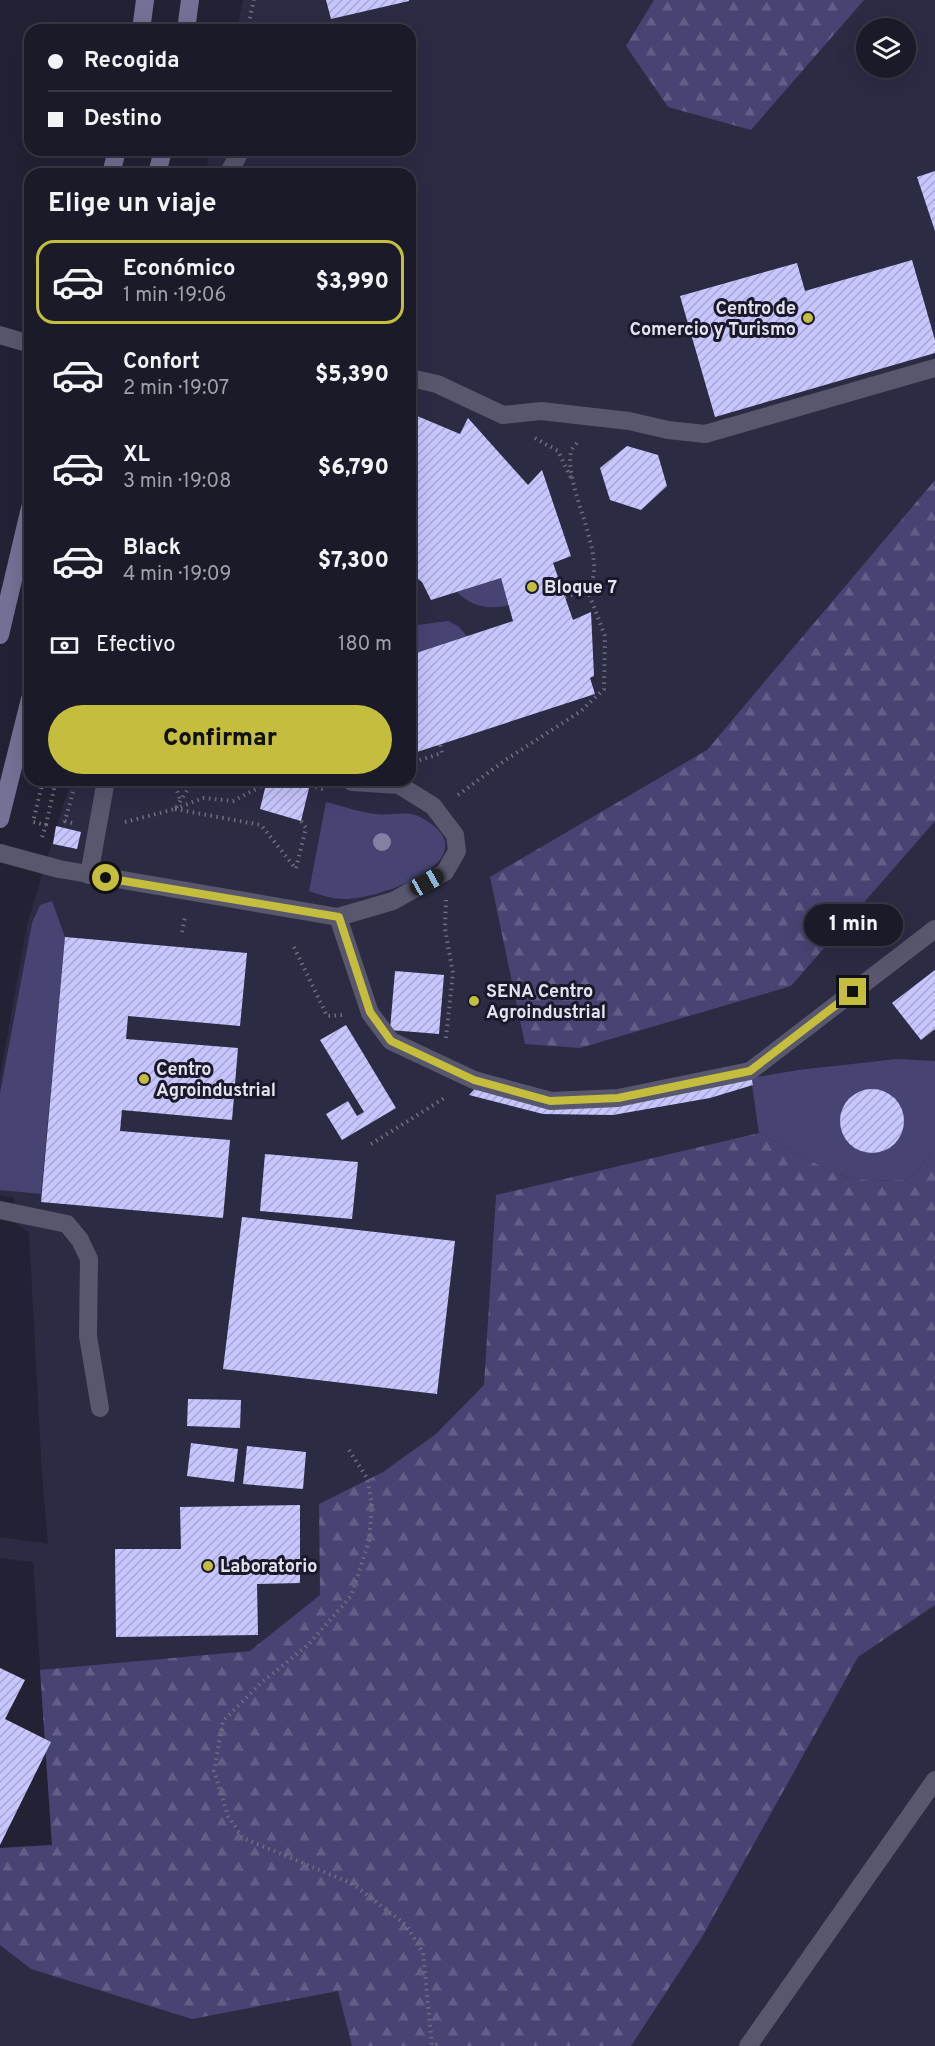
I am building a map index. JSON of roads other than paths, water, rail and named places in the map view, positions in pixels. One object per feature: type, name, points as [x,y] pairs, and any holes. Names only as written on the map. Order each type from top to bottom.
[{"type":"main road","points":[[142,24],[144,0]]},
{"type":"main road","points":[[187,24],[190,0]]},
{"type":"main road","points":[[0,635],[24,533]]},
{"type":"main road","points":[[0,819],[24,723]]},
{"type":"street","points":[[0,335],[24,342]]},
{"type":"street","points":[[416,379],[437,384],[503,415],[541,411],[629,421],[668,430],[705,434],[935,368]]},
{"type":"street","points":[[89,875],[105,786]]},
{"type":"street","points":[[0,854],[89,875],[339,917],[393,901],[445,872],[457,851],[455,835],[433,807],[401,786]]},
{"type":"street","points":[[339,917],[370,1012],[391,1041],[474,1080],[550,1101],[618,1098],[750,1071],[935,929]]},
{"type":"street","points":[[0,1210],[68,1224],[80,1240],[89,1259],[88,1336],[100,1408]]},
{"type":"street","points":[[748,2046],[935,1780]]},
{"type":"place","name":"Centro de Comercio y Turismo","points":[[808,318]]},
{"type":"place","name":"Bloque 7","points":[[532,587]]},
{"type":"place","name":"SENA Centro Agroindustrial","points":[[474,1001]]},
{"type":"place","name":"Centro Agroindustrial","points":[[144,1079]]},
{"type":"place","name":"Laboratorio","points":[[208,1566]]}]
